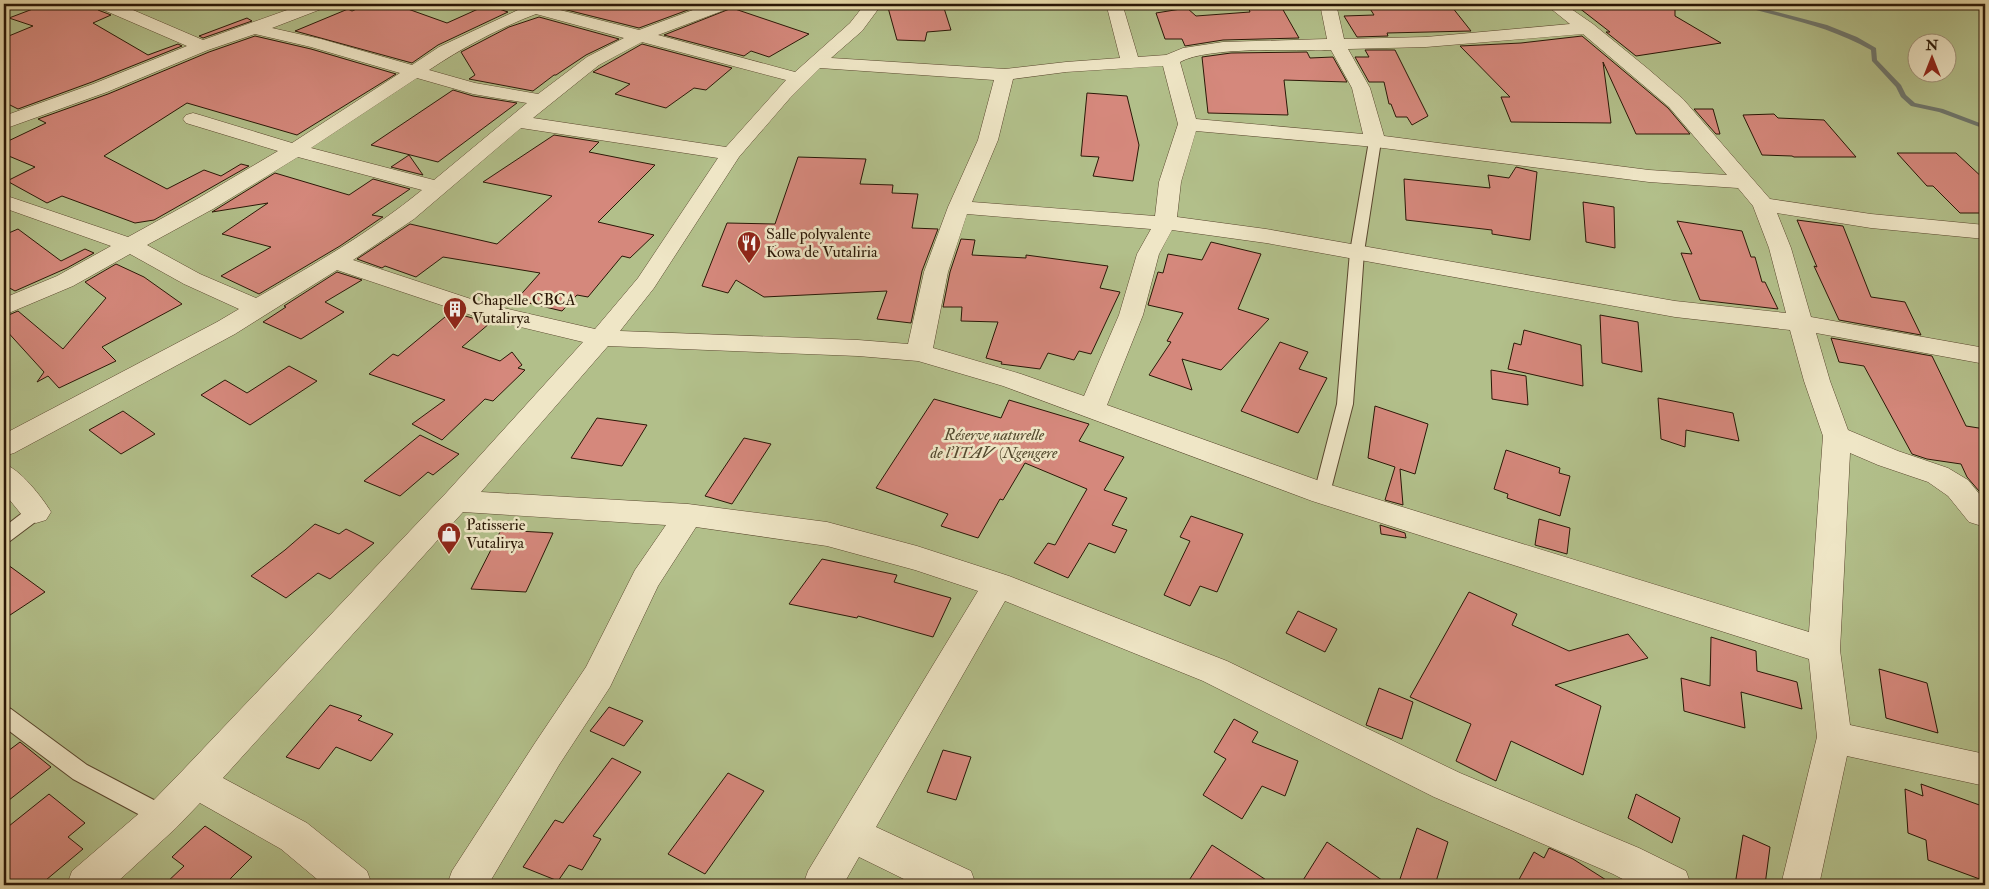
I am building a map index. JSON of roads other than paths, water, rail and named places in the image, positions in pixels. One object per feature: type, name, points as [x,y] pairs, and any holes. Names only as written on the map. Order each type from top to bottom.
[{"type":"street","points":[[105,4],[202,46]]},
{"type":"street","points":[[4,123],[100,88],[202,46],[254,29],[318,4]]},
{"type":"street","points":[[86,885],[163,816],[196,782],[456,500],[601,338],[646,283],[731,154],[806,70],[856,27],[874,4]]},
{"type":"street","points":[[1110,4],[1116,10],[1130,61]]},
{"type":"street","points":[[1328,4],[1337,45],[1361,88],[1375,141]]},
{"type":"street","points":[[1552,4],[1587,28],[1676,103],[1763,204],[1780,248],[1802,323],[1816,381],[1837,436],[1824,650],[1834,737],[1800,885]]},
{"type":"street","points":[[4,307],[65,281],[205,204],[295,150],[414,71],[478,33],[534,6],[583,23],[806,70],[1005,75],[1130,61],[1170,60],[1183,53],[1201,49],[1426,42],[1587,28]]},
{"type":"street","points":[[4,446],[226,328],[335,262],[406,214],[516,121],[593,61],[640,36],[711,6]]},
{"type":"street","points":[[254,29],[316,43],[473,88],[542,100]]},
{"type":"street","points":[[1092,409],[1131,315],[1148,254],[1165,223],[1170,182],[1188,124],[1170,60]]},
{"type":"street","points":[[919,353],[936,272],[959,207],[988,140],[1005,75]]},
{"type":"street","points":[[193,119],[295,150],[436,187]]},
{"type":"street","points":[[516,121],[731,154]]},
{"type":"street","points":[[1188,124],[1375,141],[1649,176],[1744,182]]},
{"type":"street","points":[[4,201],[130,245],[192,279],[257,308]]},
{"type":"street","points":[[1763,204],[1871,220],[1985,232]]},
{"type":"street","points":[[959,207],[1190,225],[1266,236],[1675,309],[1802,323],[1985,356]]},
{"type":"street","points":[[335,262],[480,310],[601,338],[858,348],[919,353],[1012,380],[1322,493],[1824,650]]},
{"type":"street","points":[[1837,436],[1888,458],[1938,474],[1958,488],[1979,514],[1985,516]]},
{"type":"street","points":[[4,474],[36,512]]},
{"type":"street","points":[[456,500],[688,515],[827,534],[917,558],[998,585],[1215,671],[1447,785],[1626,861],[1672,885]]},
{"type":"street","points":[[466,885],[547,754],[598,677],[646,579],[688,515]]},
{"type":"street","points":[[822,885],[998,585]]},
{"type":"street","points":[[1834,737],[1985,770]]},
{"type":"street","points":[[196,782],[294,836],[353,885]]},
{"type":"street","points":[[852,835],[957,885]]},
{"type":"lane","points":[[1322,493],[1345,404],[1357,252],[1375,141]]},
{"type":"lane","points":[[4,536],[36,512]]},
{"type":"lane","points":[[4,715],[80,772],[163,816]]},
{"type":"waterway","points":[[1740,4],[1815,23],[1855,39],[1874,49],[1874,60],[1899,86],[1903,96],[1913,105],[1941,110],[1985,127]]},
{"type":"place","name":"Salle polyvalente Kowa de Vutaliria","points":[[749,264]]},
{"type":"place","name":"Chapelle CBCA Vutalirya","points":[[455,330]]},
{"type":"place","name":"Patisserie Vutalirya","points":[[449,555]]},
{"type":"park label","name":"Réserve naturelle de l'ITAV (Ngengere","points":[[994,444]]}]
